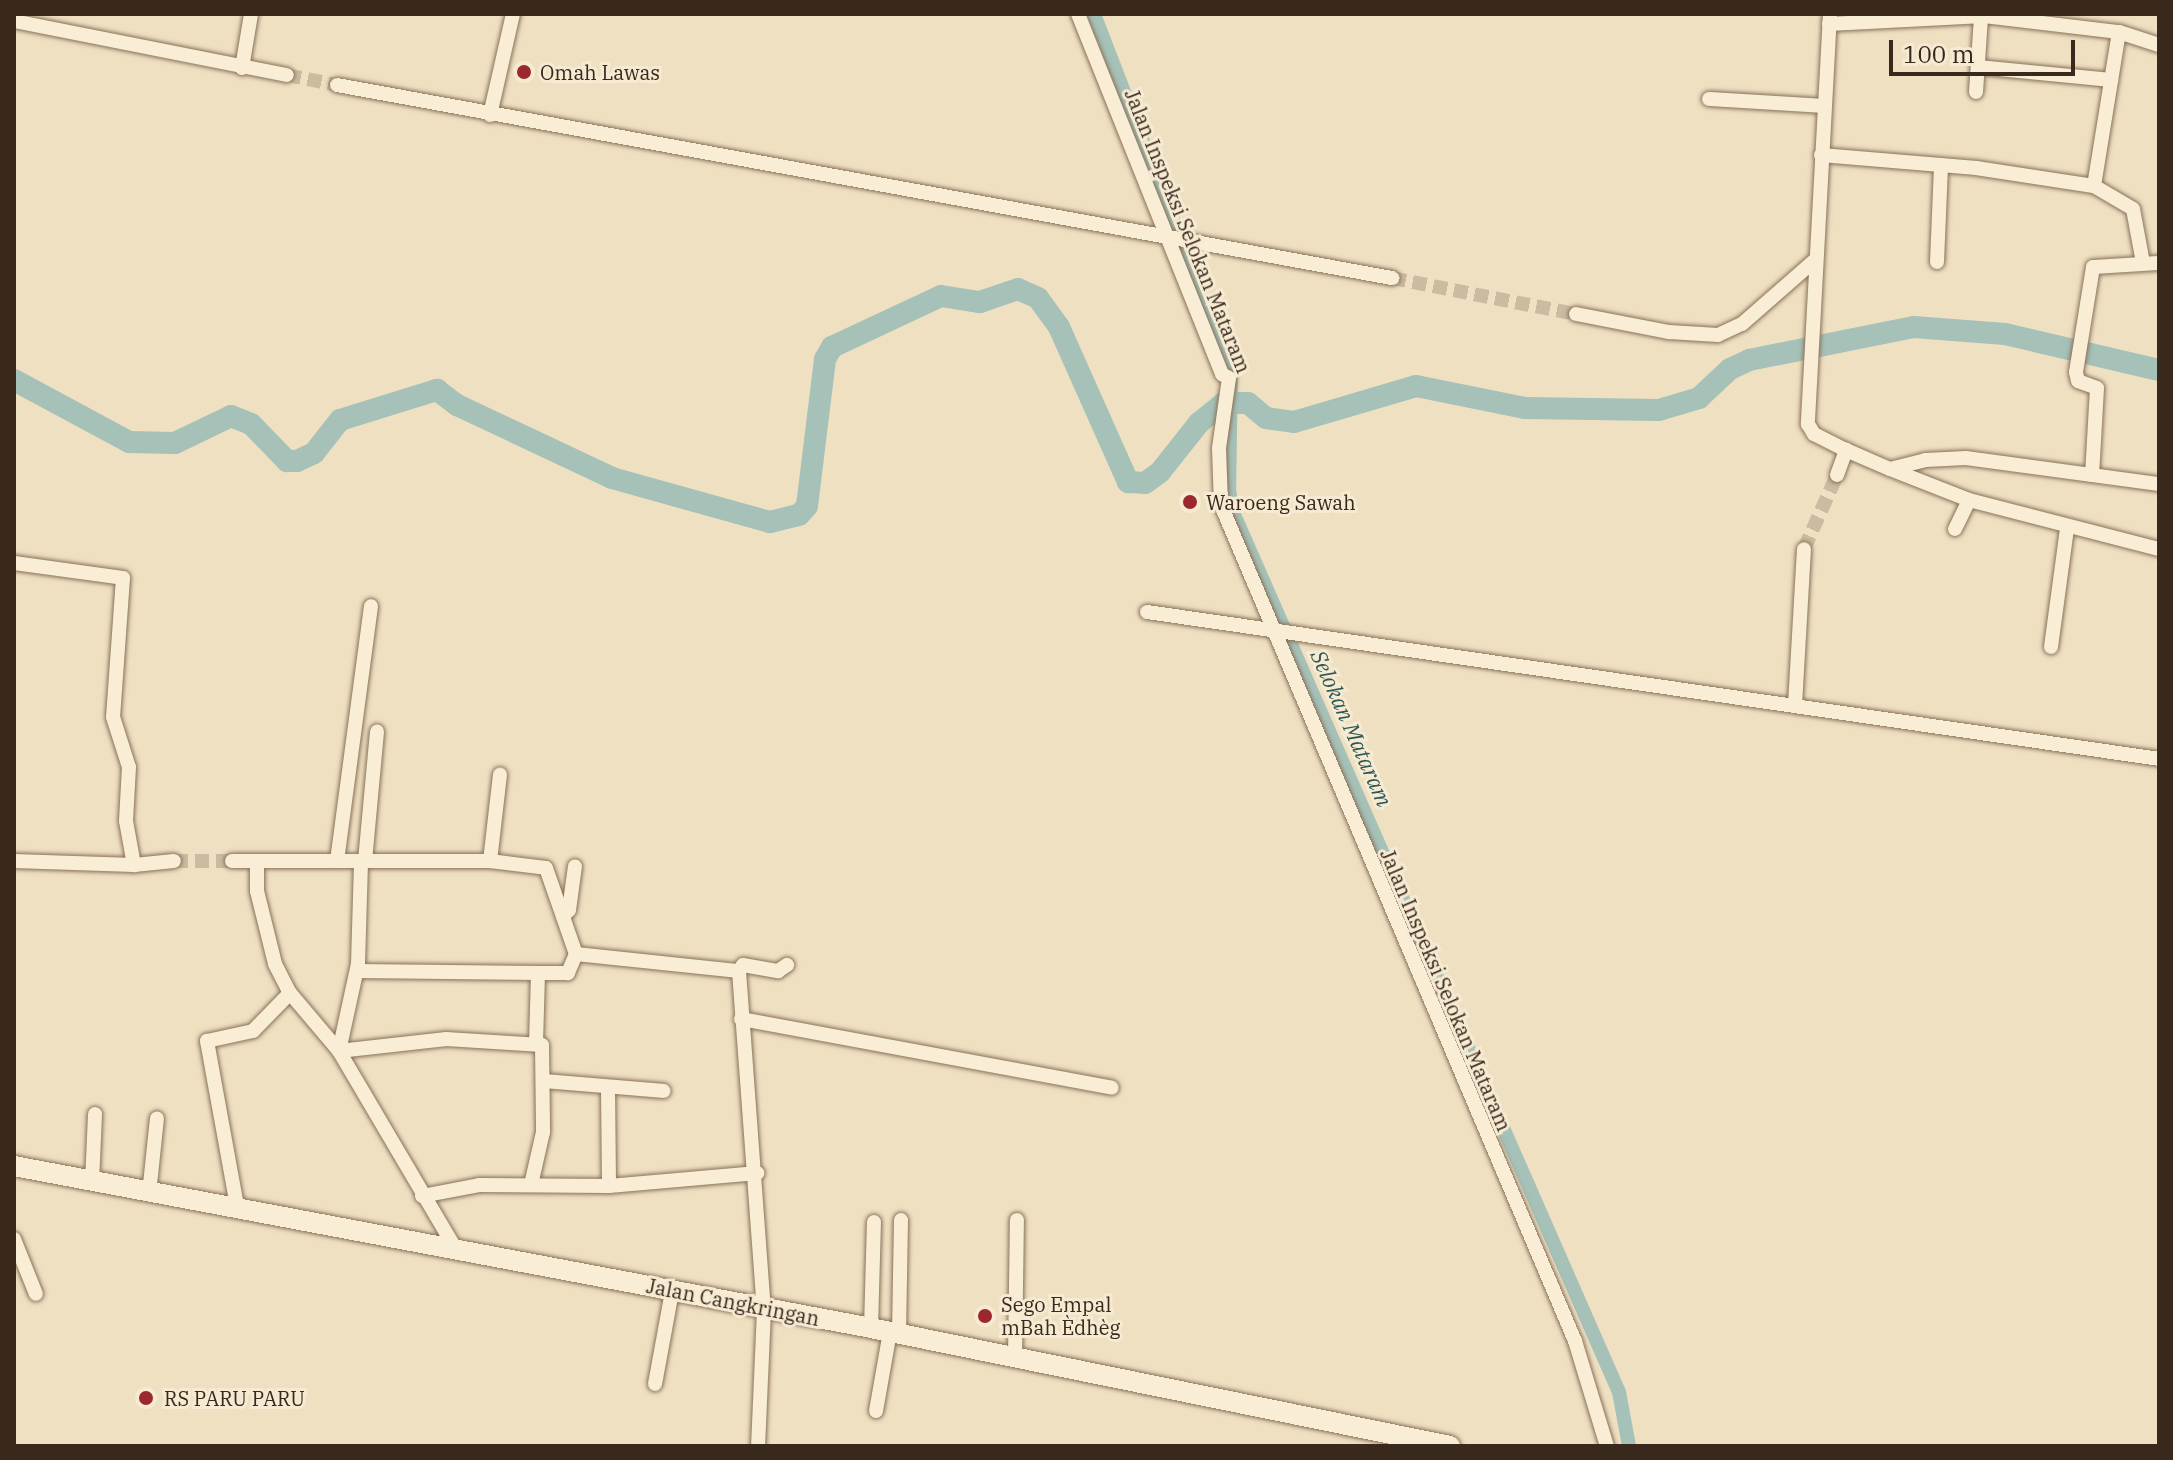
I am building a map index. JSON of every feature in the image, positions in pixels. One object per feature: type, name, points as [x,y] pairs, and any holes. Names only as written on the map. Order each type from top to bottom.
[{"type":"main road","name":"Jalan Cangkringan","points":[[14,1166],[149,1194],[237,1206],[764,1310],[887,1331],[1450,1446]]},
{"type":"street","points":[[242,68],[251,14]]},
{"type":"street","points":[[490,115],[513,14]]},
{"type":"street","name":"Jalan Inspeksi Selokan Mataram","points":[[1078,14],[1178,240],[1222,374],[1229,378],[1219,448],[1221,505],[1575,1341],[1607,1446]]},
{"type":"street","points":[[1976,92],[1981,16]]},
{"type":"street","points":[[2159,45],[2119,32],[1981,16],[1830,19],[1822,106],[1808,424],[1814,434],[1846,450],[1969,500],[2067,528],[2159,549]]},
{"type":"street","points":[[14,21],[287,75]]},
{"type":"street","points":[[2094,186],[2119,32]]},
{"type":"street","points":[[1978,67],[2111,80]]},
{"type":"street","points":[[337,85],[1392,278]]},
{"type":"street","points":[[1709,99],[1822,106]]},
{"type":"street","points":[[1821,155],[1941,165],[2094,186],[2133,209],[2143,263]]},
{"type":"street","points":[[1937,262],[1941,165]]},
{"type":"street","points":[[1576,314],[1669,332],[1718,335],[1742,324],[1814,261]]},
{"type":"street","points":[[2092,475],[2097,388],[2078,381],[2076,372],[2093,267],[2159,263]]},
{"type":"street","points":[[1837,475],[1846,450]]},
{"type":"street","points":[[1890,469],[1925,460],[1966,458],[2159,484]]},
{"type":"street","points":[[1955,529],[1969,500]]},
{"type":"street","points":[[2051,647],[2067,528]]},
{"type":"street","points":[[1795,705],[1804,549]]},
{"type":"street","points":[[14,563],[123,578],[113,717],[129,767],[126,821],[134,865]]},
{"type":"street","points":[[337,861],[371,606]]},
{"type":"street","points":[[1147,612],[2159,759]]},
{"type":"street","points":[[339,1051],[357,971],[363,861],[377,732]]},
{"type":"street","points":[[490,861],[500,775]]},
{"type":"street","points":[[14,861],[134,865],[174,861]]},
{"type":"street","points":[[232,861],[490,861],[548,869],[576,954],[568,973],[357,971]]},
{"type":"street","points":[[257,861],[265,933],[290,993],[339,1051],[455,1248]]},
{"type":"street","points":[[563,916],[569,910],[575,866]]},
{"type":"street","points":[[576,954],[739,971]]},
{"type":"street","points":[[758,1446],[764,1310],[757,1173],[739,971],[743,965],[778,971],[787,965]]},
{"type":"street","points":[[536,1043],[538,973]]},
{"type":"street","points":[[237,1206],[207,1041],[253,1031],[290,993]]},
{"type":"street","points":[[741,1019],[1112,1088]]},
{"type":"street","points":[[339,1051],[446,1039],[536,1043],[545,1048],[543,1132],[531,1185]]},
{"type":"street","points":[[545,1081],[664,1091]]},
{"type":"street","points":[[608,1087],[609,1186]]},
{"type":"street","points":[[92,1183],[95,1114]]},
{"type":"street","points":[[149,1194],[157,1118]]},
{"type":"street","points":[[422,1196],[479,1185],[609,1186],[757,1173]]},
{"type":"street","points":[[876,1411],[901,1220]]},
{"type":"street","points":[[1015,1358],[1017,1220]]},
{"type":"street","points":[[874,1222],[887,1331]]},
{"type":"street","points":[[14,1239],[36,1294]]},
{"type":"street","points":[[655,1384],[672,1291]]},
{"type":"waterway","name":"Selokan Mataram","points":[[1094,14],[1231,369],[1229,490],[1233,512],[1619,1392],[1629,1446]]},
{"type":"waterway","points":[[14,380],[129,442],[175,443],[231,416],[251,424],[287,461],[297,461],[314,453],[340,420],[437,390],[457,405],[612,478],[770,522],[799,515],[807,506],[825,359],[832,347],[941,296],[980,302],[1018,289],[1038,298],[1059,327],[1128,482],[1145,483],[1160,472],[1199,423],[1224,403],[1248,403],[1266,418],[1294,422],[1416,386],[1525,408],[1659,410],[1699,398],[1730,369],[1749,360],[1914,327],[2005,334],[2159,370]]},
{"type":"tunnel","points":[[287,75],[337,85]]},
{"type":"tunnel","points":[[1392,278],[1576,314]]},
{"type":"tunnel","points":[[1804,549],[1837,475]]},
{"type":"tunnel","points":[[174,861],[232,861]]},
{"type":"place","name":"Omah Lawas","points":[[524,72]]},
{"type":"place","name":"Waroeng Sawah","points":[[1190,502]]},
{"type":"place","name":"Sego Empal mBah Èdhèg","points":[[985,1316]]},
{"type":"place","name":"RS PARU PARU","points":[[146,1398]]}]
